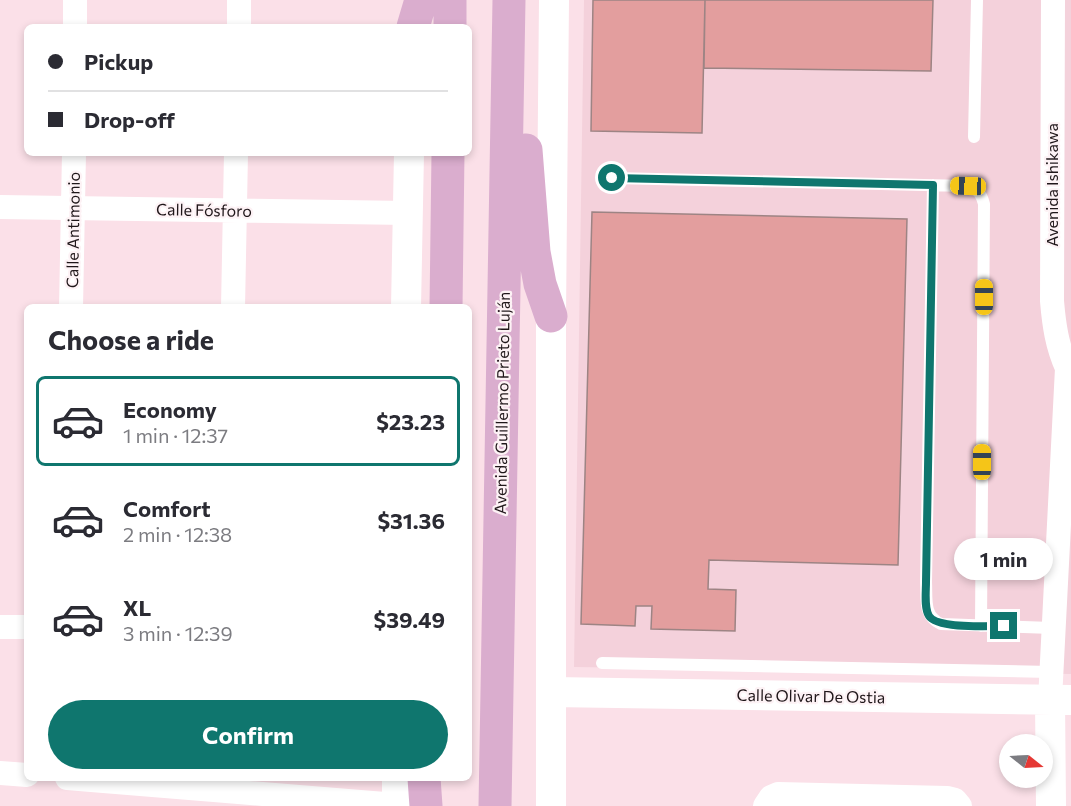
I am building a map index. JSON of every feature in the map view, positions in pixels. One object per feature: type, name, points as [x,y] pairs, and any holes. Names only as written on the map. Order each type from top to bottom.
[{"type":"main road","points":[[413,24],[421,0]]},
{"type":"main road","points":[[450,0],[450,24]]},
{"type":"main road","name":"Avenida Guillermo Prieto Luján","points":[[495,806],[509,0]]},
{"type":"main road","points":[[515,0],[522,66],[534,252],[540,284],[551,316]]},
{"type":"main road","points":[[446,304],[448,156]]},
{"type":"main road","points":[[424,781],[426,806]]},
{"type":"main road","points":[[441,781],[441,806]]},
{"type":"street","points":[[75,0],[75,24]]},
{"type":"street","points":[[239,0],[239,24]]},
{"type":"street","points":[[411,0],[412,24]]},
{"type":"street","points":[[550,806],[554,0]]},
{"type":"street","name":"Avenida Ishikawa","points":[[1053,0],[1052,301],[1054,331],[1059,350],[1069,365],[1052,628],[1056,681]]},
{"type":"street","name":"Calle Antimonio","points":[[71,304],[74,156]]},
{"type":"street","points":[[233,304],[236,156]]},
{"type":"street","points":[[406,304],[409,156]]},
{"type":"street","name":"Calle Fósforo","points":[[0,207],[408,213]]},
{"type":"street","points":[[0,627],[24,627]]},
{"type":"street","points":[[1051,806],[1056,681]]},
{"type":"street","name":"Calle Olivar De Ostia","points":[[552,692],[1056,681]]},
{"type":"street","points":[[0,773],[24,775]]},
{"type":"street","points":[[102,781],[397,806],[397,781]]},
{"type":"street","points":[[765,806],[771,797],[778,794],[947,798],[955,800],[960,806]]},
{"type":"lane","points":[[974,137],[977,0]]},
{"type":"lane","points":[[612,178],[968,186],[981,193],[984,204],[981,626]]},
{"type":"lane","points":[[933,185],[927,610],[929,616],[941,624],[1052,628]]},
{"type":"lane","points":[[602,663],[1056,681]]},
{"type":"shaded area","points":[[584,0],[1071,0],[1071,674],[574,667]]},
{"type":"building","points":[[593,0],[705,0],[702,133],[591,131]]},
{"type":"building","points":[[705,0],[933,0],[931,71],[704,68]]},
{"type":"building","points":[[592,212],[907,219],[898,565],[709,560],[708,589],[736,590],[735,631],[651,629],[652,606],[636,606],[635,626],[581,624]]},
{"type":"route","points":[[612,178],[933,185],[927,610],[929,616],[941,624],[1004,626]]}]
